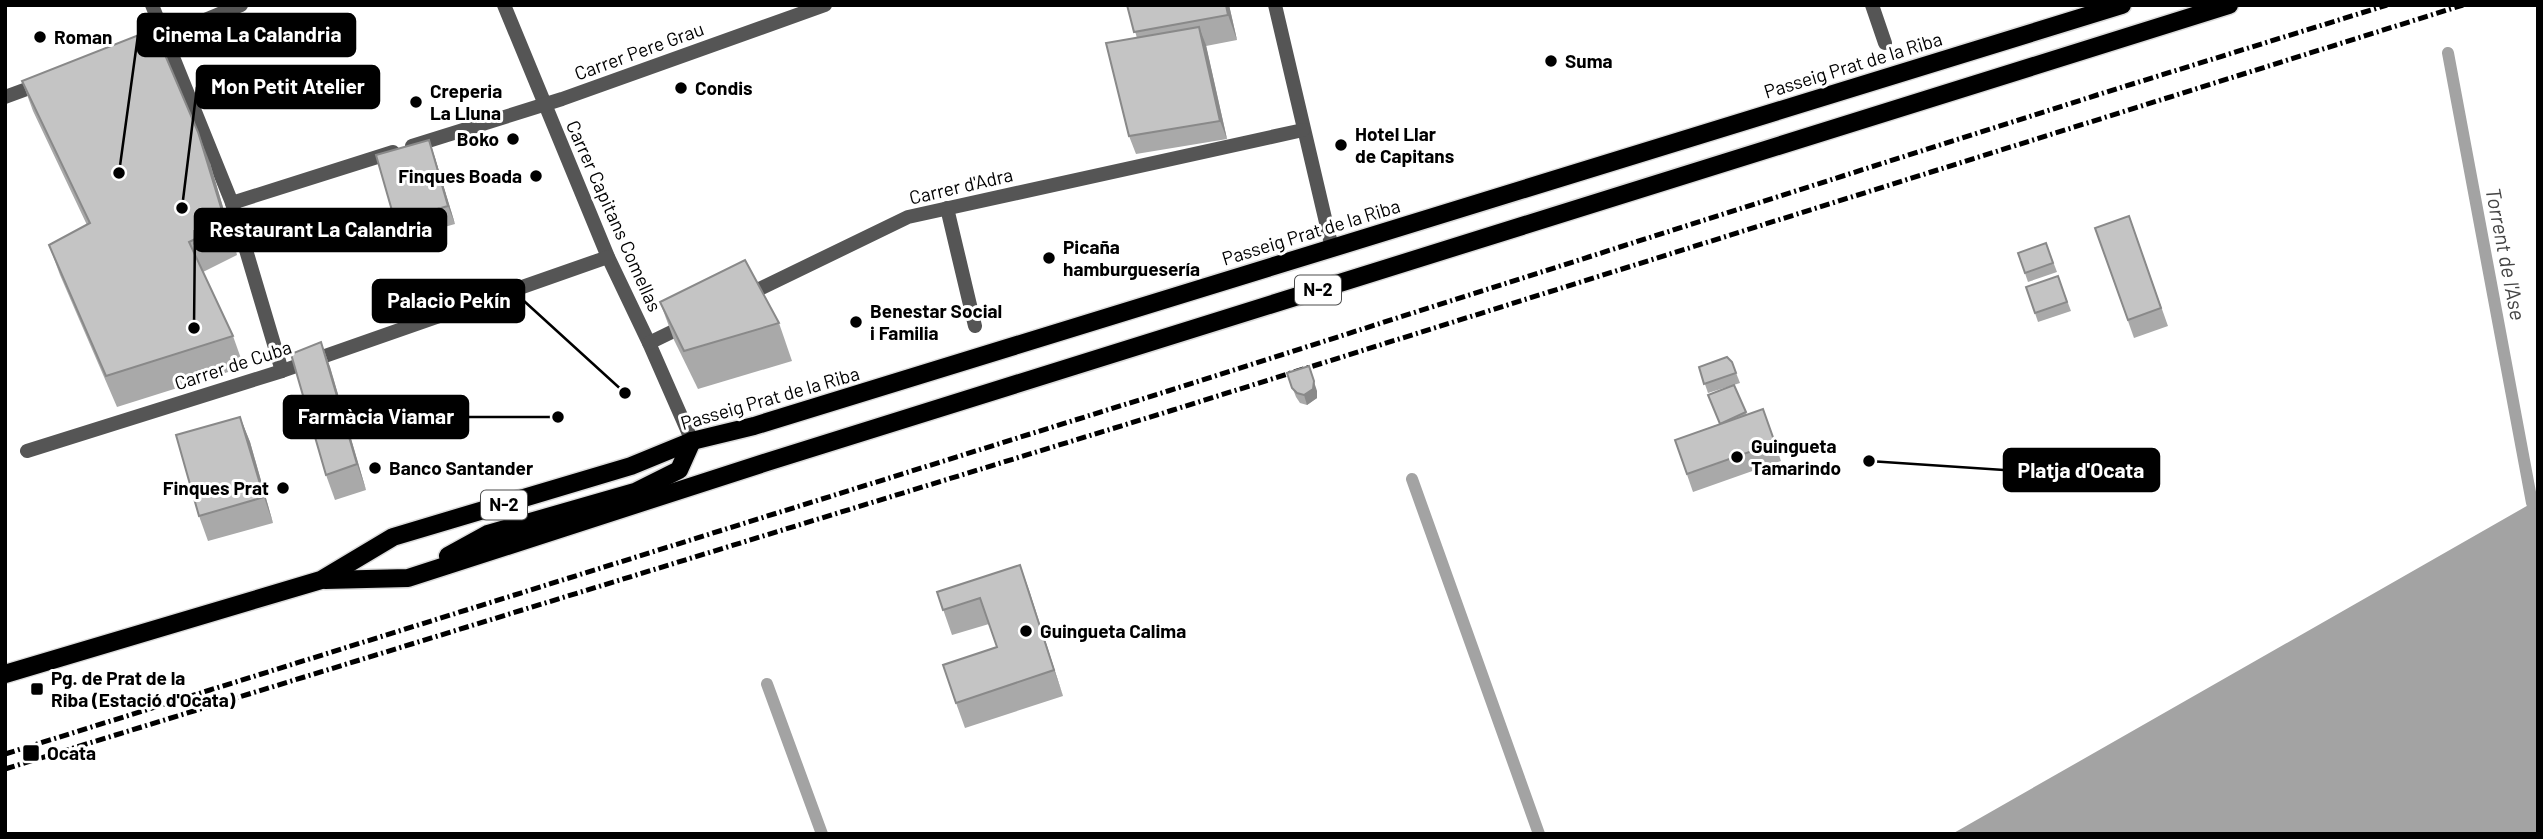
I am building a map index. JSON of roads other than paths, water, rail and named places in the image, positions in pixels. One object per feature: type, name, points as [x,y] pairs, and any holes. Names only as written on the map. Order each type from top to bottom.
[{"type":"main road","name":"N-2","points":[[5,674],[321,580],[408,578],[807,449],[2230,5]]},
{"type":"main road","name":"Passeig Prat de la Riba","points":[[321,580],[393,537],[631,466],[692,441],[754,426],[2120,6]]},
{"type":"main road","name":"N-2","points":[[408,578],[488,534],[635,492],[680,470],[692,441]]},
{"type":"street","points":[[152,5],[232,203],[282,370]]},
{"type":"street","points":[[141,46],[241,5]]},
{"type":"street","name":"Carrer Capitans Comellas","points":[[504,5],[608,257],[692,441]]},
{"type":"street","name":"Carrer Pere Grau","points":[[232,203],[545,104],[825,5]]},
{"type":"street","points":[[1275,5],[1332,248]]},
{"type":"street","points":[[1872,5],[1885,43]]},
{"type":"street","points":[[5,97],[55,78]]},
{"type":"street","name":"Carrer d'Adra","points":[[737,300],[908,216],[1303,130]]},
{"type":"street","points":[[947,208],[975,326]]},
{"type":"street","name":"Carrer de Cuba","points":[[27,451],[282,370],[608,257]]},
{"type":"street","points":[[649,343],[700,318]]},
{"type":"waterway","name":"Torrent de l'Ase","points":[[2448,53],[2532,503]]},
{"type":"waterway","points":[[1412,479],[1539,834]]},
{"type":"waterway","points":[[767,684],[822,834]]},
{"type":"railway","points":[[5,754],[1168,391],[2387,5]]},
{"type":"railway","points":[[5,769],[1173,410],[2463,5]]},
{"type":"place","name":"Roman","points":[[40,37]]},
{"type":"place","name":"Suma","points":[[1551,61]]},
{"type":"place","name":"Condis","points":[[681,88]]},
{"type":"place","name":"Creperia La Lluna","points":[[416,102]]},
{"type":"place","name":"Boko","points":[[513,139]]},
{"type":"place","name":"Hotel Llar de Capitans","points":[[1341,145]]},
{"type":"place","name":"Cinema La Calandria","points":[[119,173]]},
{"type":"place","name":"Finques Boada","points":[[536,176]]},
{"type":"place","name":"Mon Petit Atelier","points":[[182,208]]},
{"type":"place","name":"Picaña hamburguesería","points":[[1049,258]]},
{"type":"place","name":"Benestar Social i Familia","points":[[856,322]]},
{"type":"place","name":"Restaurant La Calandria","points":[[194,328]]},
{"type":"place","name":"Palacio Pekín","points":[[625,393]]},
{"type":"place","name":"Farmàcia Viamar","points":[[558,417]]},
{"type":"place","name":"Guingueta Tamarindo","points":[[1737,457]]},
{"type":"place","name":"Platja d'Ocata","points":[[1869,461]]},
{"type":"place","name":"Banco Santander","points":[[375,468]]},
{"type":"place","name":"Finques Prat","points":[[283,488]]},
{"type":"place","name":"Guingueta Calima","points":[[1026,631]]},
{"type":"place","name":"Pg. de Prat de la Riba (Estació d'Ocata)","points":[[37,689]]},
{"type":"place","name":"Ocata","points":[[31,753]]}]
